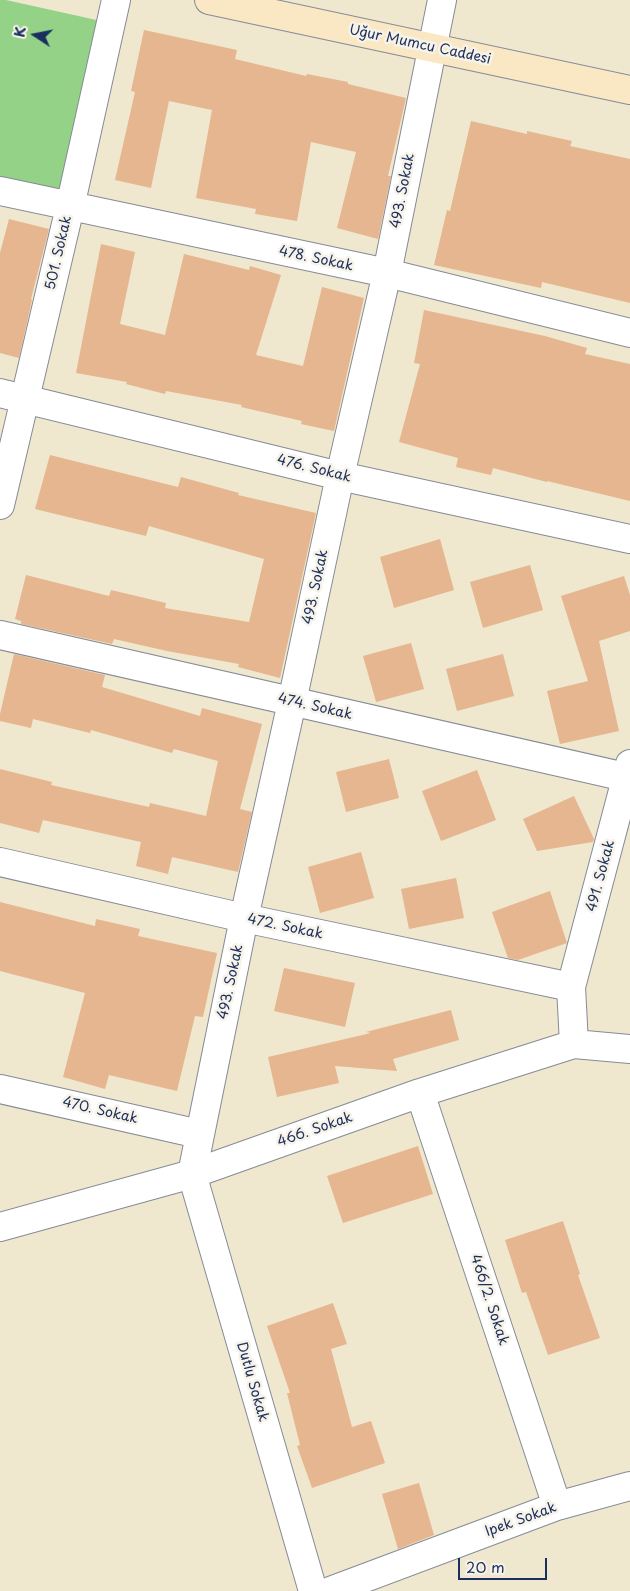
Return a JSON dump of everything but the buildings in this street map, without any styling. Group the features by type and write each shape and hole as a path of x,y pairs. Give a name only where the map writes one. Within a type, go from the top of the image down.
{"street":[{"name":"501. Sokak","path":"0,505 13,395 70,206 116,0"},
{"name":"Uğur Mumcu Caddesi","path":"209,0 630,90"},
{"name":"493. Sokak","path":"192,1174 244,918 386,274 442,0"},
{"name":"478. Sokak","path":"0,191 386,274 630,333"},
{"name":"476. Sokak","path":"13,395 340,476 630,539"},
{"name":"474. Sokak","path":"0,635 292,702 629,773"},
{"name":"491. Sokak","path":"574,1044 571,987 629,773"},
{"name":"472. Sokak","path":"0,862 244,918 571,987"},
{"name":"466. Sokak","path":"0,1227 192,1174 420,1093 574,1044 630,1049"},
{"name":"470. Sokak","path":"0,1089 199,1134"},
{"name":"466/2. Sokak","path":"420,1093 557,1506"},
{"name":"Dutlu Sokak","path":"192,1174 313,1591"},
{"name":"Ipek Sokak","path":"330,1591 557,1506 630,1486"}],"green space":[{"path":"0,0 101,21 61,196 0,182"}]}
